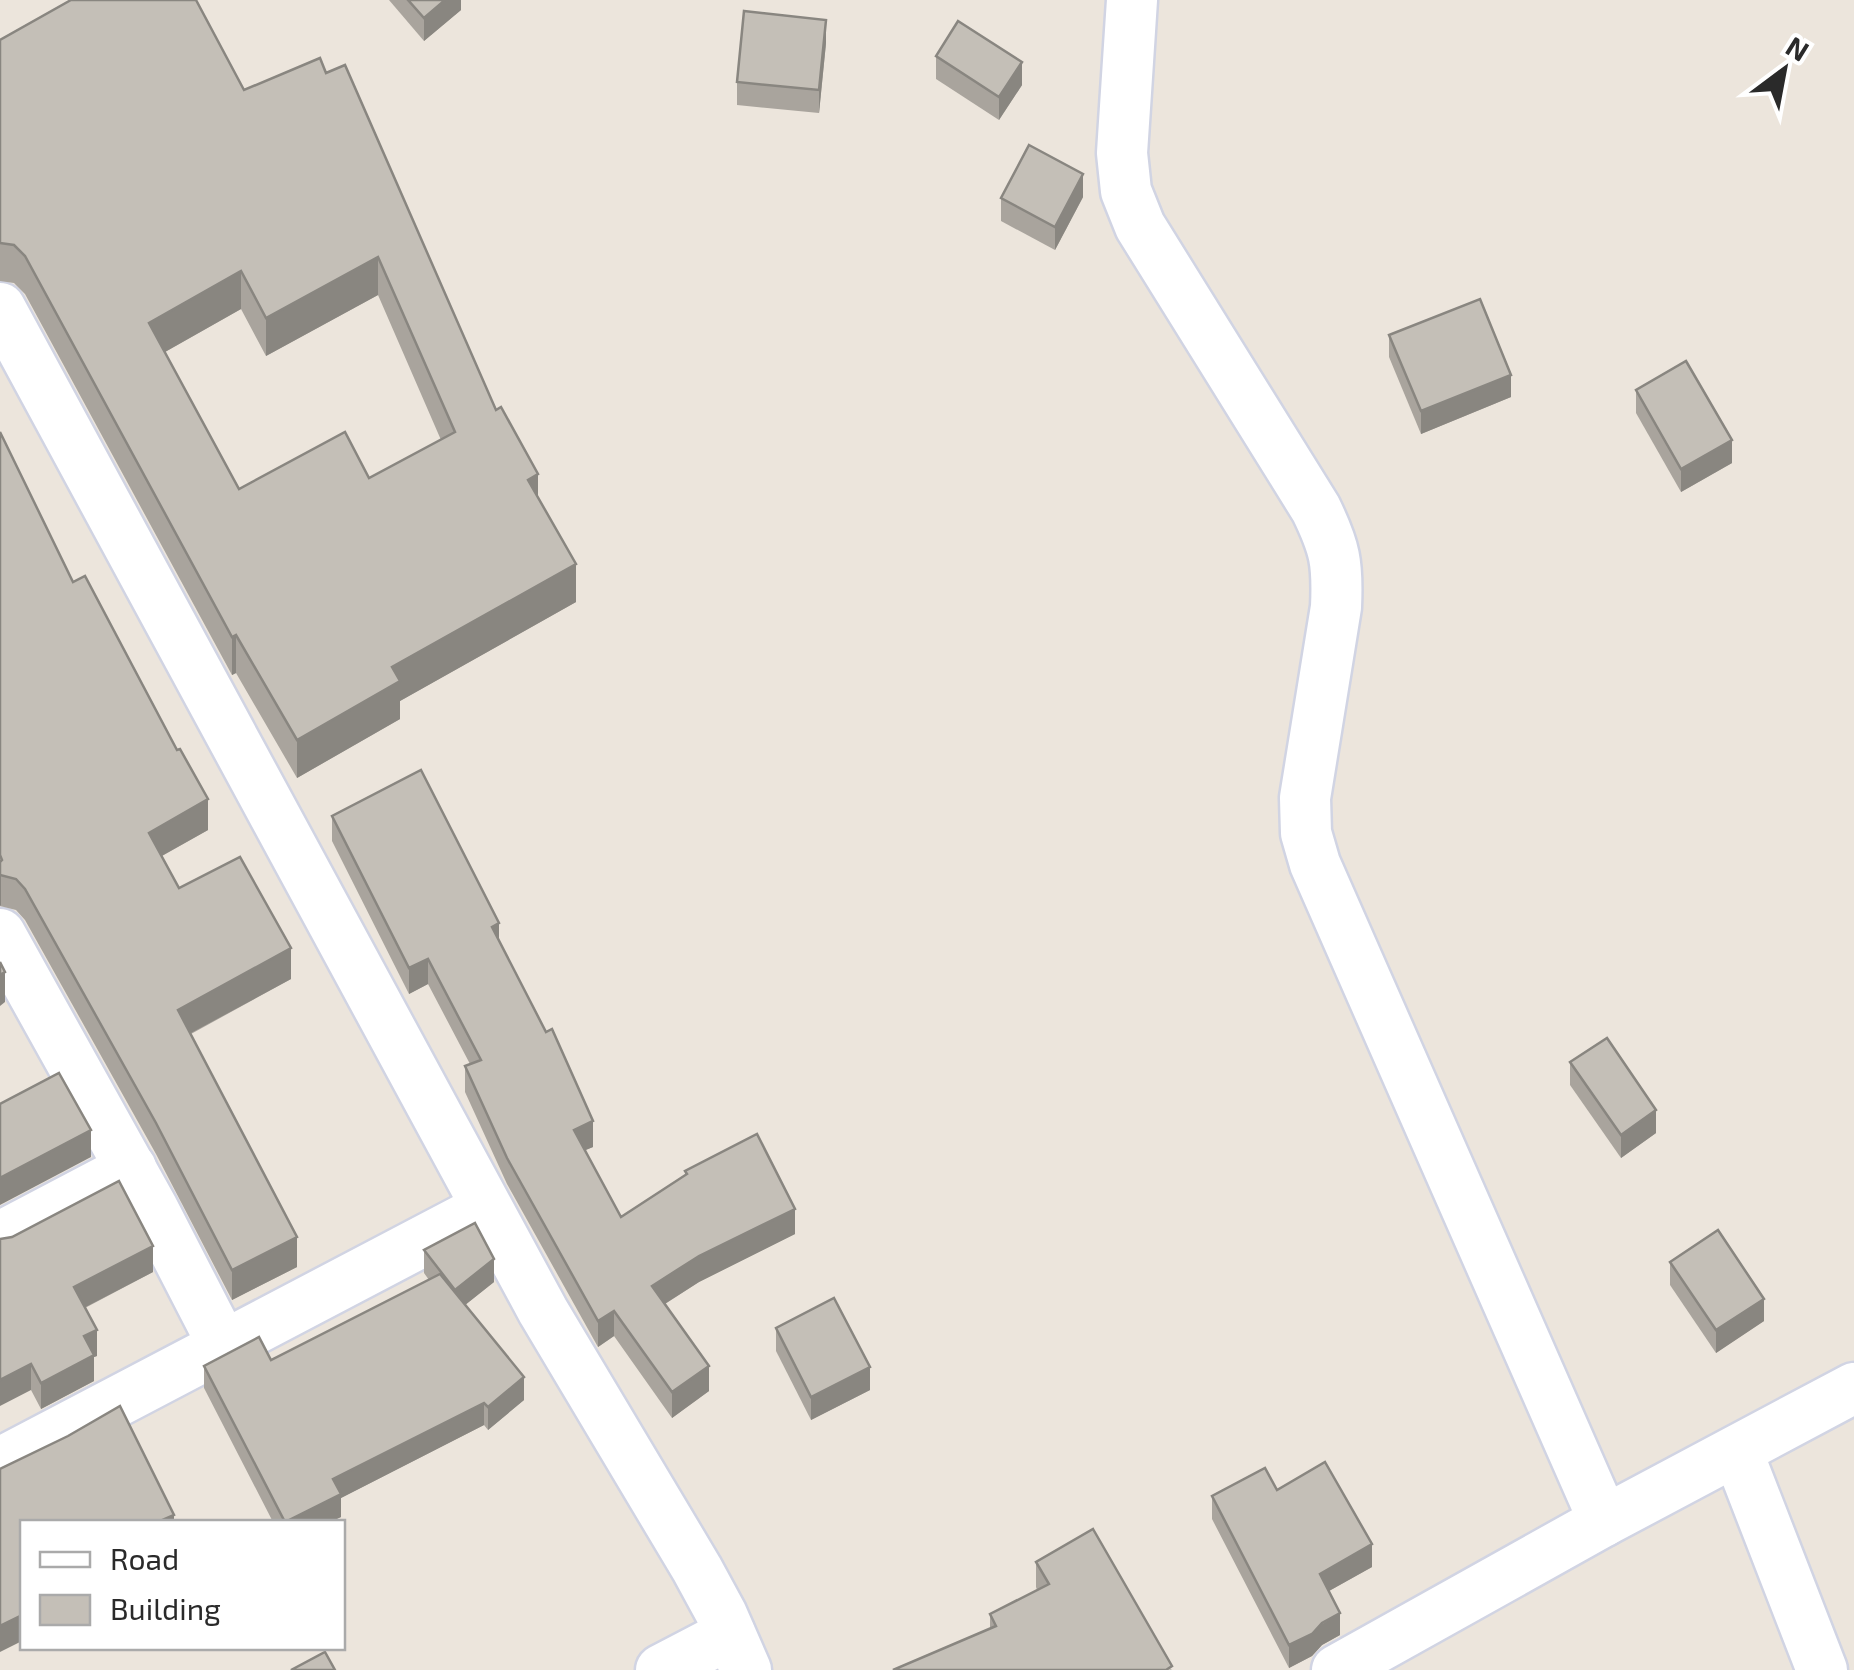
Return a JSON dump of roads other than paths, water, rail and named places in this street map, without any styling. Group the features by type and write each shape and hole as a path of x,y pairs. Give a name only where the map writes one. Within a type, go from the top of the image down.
{"street":[{"path":"1132,0 1122,154 1126,191 1140,226 1316,509 1332,542 1338,575 1336,607 1305,798 1306,833 1315,864 1604,1521"},
{"path":"0,308 486,1208 543,1311 698,1569 738,1652 661,1670"},
{"path":"0,934 19,1013 131,1168 224,1347"},
{"path":"0,1237 131,1168"},
{"path":"0,1463 486,1208"},
{"path":"1337,1670 1854,1388"},
{"path":"1737,1450 1822,1670"}]}
